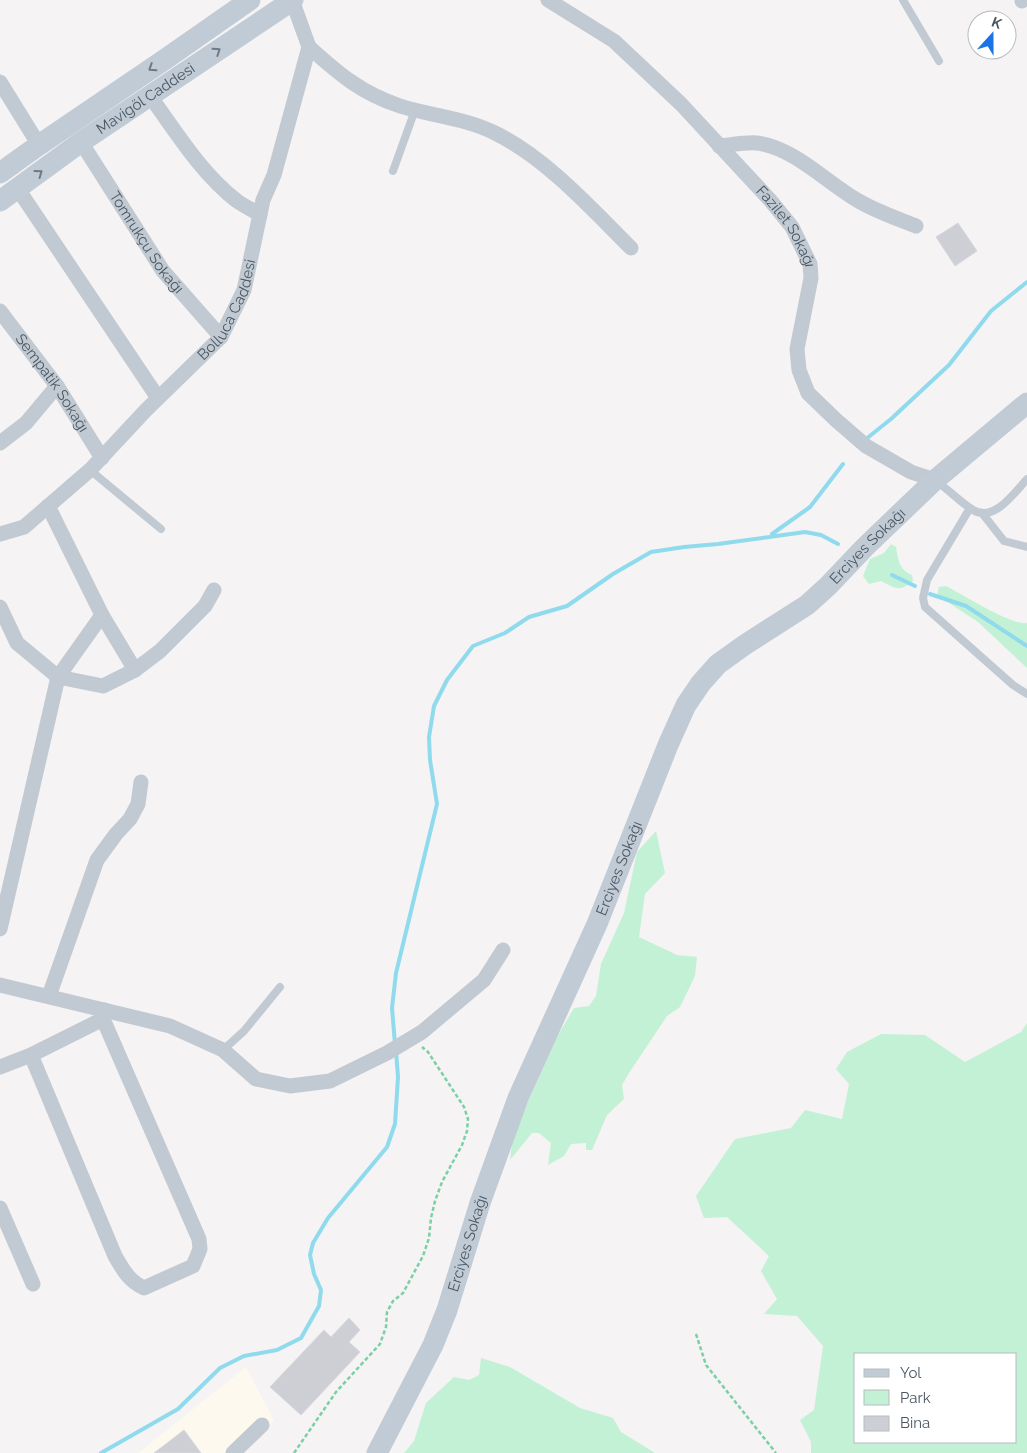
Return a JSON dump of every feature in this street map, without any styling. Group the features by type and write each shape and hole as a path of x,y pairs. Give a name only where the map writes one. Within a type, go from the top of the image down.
{"street":[{"name":"Mavigöl Caddesi","path":"0,173 250,0"},
{"name":"Mavigöl Caddesi","path":"0,201 81,142 292,0"},
{"path":"292,0 309,47 344,78 365,92 394,104 473,124 513,142 539,161 631,248"},
{"name":"Fazilet Sokağı","path":"548,0 614,41 681,104 770,200 792,227 810,264 811,278 797,349 799,370 808,393 866,446 911,472 935,480"},
{"name":"Bolluca Caddesi","path":"0,534 24,527 90,470 158,398 221,337 244,290 263,200 274,175 309,47"},
{"path":"0,82 39,145"},
{"path":"150,96 189,150 213,178 236,200 260,215"},
{"name":"Tomrukçu Sokağı","path":"81,142 163,271 221,337"},
{"path":"719,146 758,143 777,149 797,159 858,201 883,214 916,226"},
{"path":"18,188 158,398"},
{"name":"Sempatik Sokağı","path":"0,311 57,386 102,458"},
{"path":"0,443 26,423 57,386"},
{"name":"Erciyes Sokağı","path":"377,1453 433,1345 447,1310 480,1203 518,1098 596,924 686,705 701,683 718,664 807,605 935,480 1027,403"},
{"path":"48,506 102,615 135,670"},
{"path":"0,607 17,643 58,677 104,686 135,670 160,651 205,606 214,590"},
{"path":"0,929 58,677 102,615"},
{"path":"49,996 97,860 116,834 130,819 138,804 141,782"},
{"path":"0,984 49,996 104,1014 170,1026 223,1050 256,1078 290,1086 330,1081 387,1053 422,1032 484,980 503,950"},
{"path":"0,1067 31,1055 104,1014"},
{"path":"31,1055 115,1256 127,1276 144,1288 193,1266 200,1249 199,1239 104,1014"},
{"path":"0,1208 33,1284"},
{"path":"233,1453 262,1425"}],"lane":[{"path":"903,0 939,62"},
{"path":"393,171 415,110"},
{"path":"90,470 161,529"},
{"path":"935,480 974,511 982,513 991,512 998,508 1027,479"},
{"path":"970,508 927,580 923,598 925,607 1013,685 1027,694"},
{"path":"982,513 1004,541 1027,547"},
{"path":"223,1050 244,1030 280,987"}],"path":[{"path":"294,1453 336,1392 380,1344 386,1327 387,1312 393,1301 402,1293 422,1256 429,1238 435,1201 442,1182 462,1145 467,1131 468,1119 464,1107 428,1052 418,1044 404,1043"},
{"path":"696,1334 706,1365 776,1453"}],"shaded area":[{"path":"246,1367 274,1420 242,1453 138,1453"}],"green space":[{"path":"891,544 896,547 900,564 904,570 912,575 913,581 901,588 881,581 869,584 863,576 870,559 884,553"},
{"path":"946,586 999,615 1020,623 1027,623 1027,668 978,622 937,595 939,587"},
{"path":"656,831 665,873 645,894 639,937 677,955 697,957 695,976 680,1007 667,1016 629,1073 622,1085 624,1099 607,1115 592,1150 586,1150 586,1143 571,1144 564,1156 548,1165 551,1143 539,1133 532,1133 510,1160 513,1135 557,1037 574,1008 589,1006 596,996 601,964 624,913 637,852"},
{"path":"1027,1023 1027,1453 811,1453 811,1442 800,1420 814,1410 823,1346 797,1316 764,1314 777,1299 761,1271 769,1256 727,1217 704,1218 696,1196 735,1139 791,1128 805,1110 842,1119 849,1084 836,1069 847,1052 881,1034 925,1035 965,1062 1021,1032"},
{"path":"481,1358 510,1367 580,1408 613,1418 621,1432 655,1453 404,1453 414,1441 426,1403 454,1377 469,1380 479,1375"}],"building":[{"path":"958,223 977,251 955,266 936,237"},
{"path":"349,1318 360,1330 349,1342 360,1352 301,1415 270,1387 324,1330 331,1337"},
{"path":"184,1430 201,1453 154,1453"}],"waterway":[{"path":"866,439 891,419 949,365 991,311 1027,282"},
{"path":"772,534 810,507 843,464"},
{"path":"395,1044 392,1008 396,973 437,804 430,760 429,737 434,706 447,680 473,646 505,633 529,617 567,606 613,574 651,552 805,532 821,535 838,544"},
{"path":"892,575 915,586"},
{"path":"930,594 966,606 1027,646"},
{"path":"101,1453 178,1409 220,1368 244,1356 277,1350 301,1338 319,1306 321,1290 314,1274 310,1255 313,1243 328,1218 387,1147 395,1124 398,1077 396,1051"}]}
